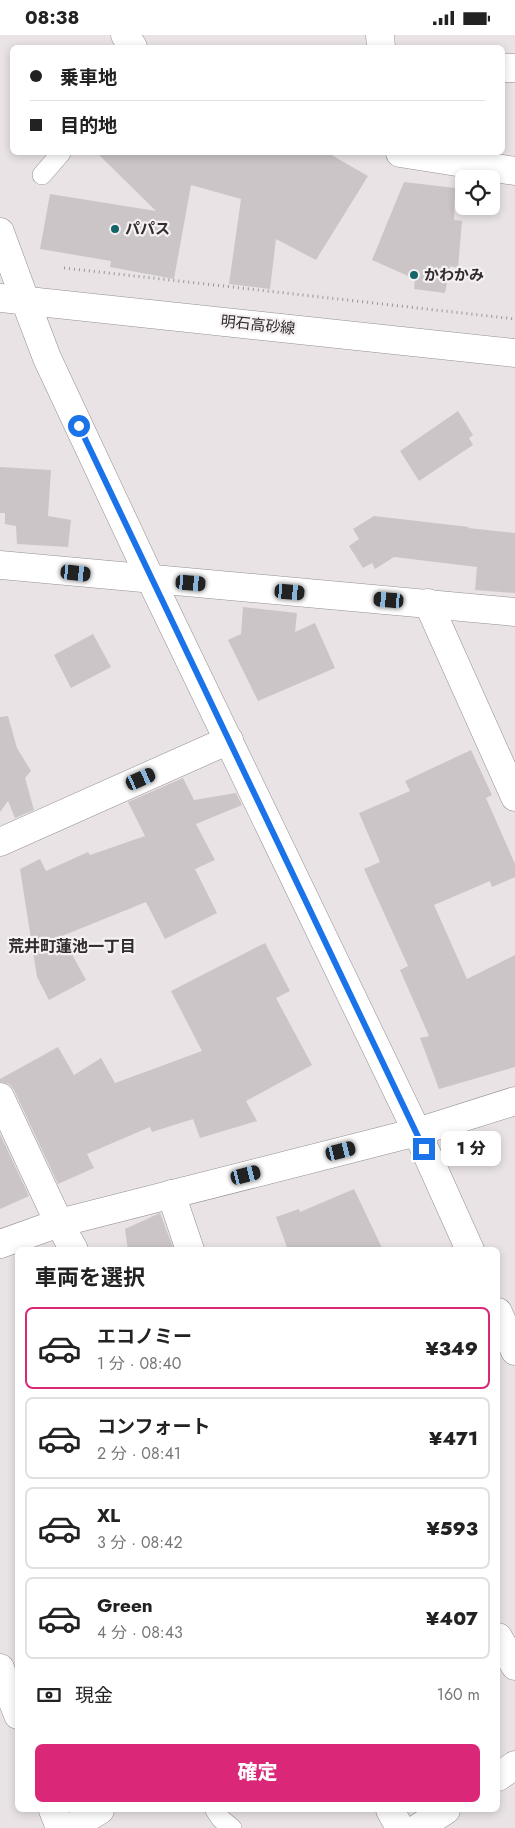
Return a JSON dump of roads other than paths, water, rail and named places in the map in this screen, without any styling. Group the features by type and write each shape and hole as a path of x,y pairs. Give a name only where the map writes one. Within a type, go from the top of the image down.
{"street":[{"path":"413,155 515,171"},
{"path":"0,232 12,299 47,357 151,580 416,1132 469,1247"},
{"name":"明石高砂線","path":"12,299 515,353"},
{"path":"0,565 515,612"},
{"path":"428,603 515,797"},
{"path":"0,842 229,740"},
{"path":"0,1097 59,1223 72,1247"},
{"path":"0,1244 59,1223 416,1132 515,1101"},
{"path":"171,1194 189,1247"},
{"path":"500,1317 515,1351"},
{"path":"500,1641 515,1667"},
{"path":"0,1668 15,1707"},
{"path":"500,1776 515,1765"},
{"path":"54,1812 60,1828"},
{"path":"71,1828 97,1812"},
{"path":"391,1812 400,1828"},
{"path":"418,1828 443,1812"}],"lane":[{"path":"42,175 59,155"},
{"path":"216,1812 221,1819 232,1828"}],"place":[{"name":"パパス","path":"115,229"},
{"name":"かわかみ","path":"414,275"}],"district":[{"name":"荒井町蓮池一丁目","path":"72,946"}]}
